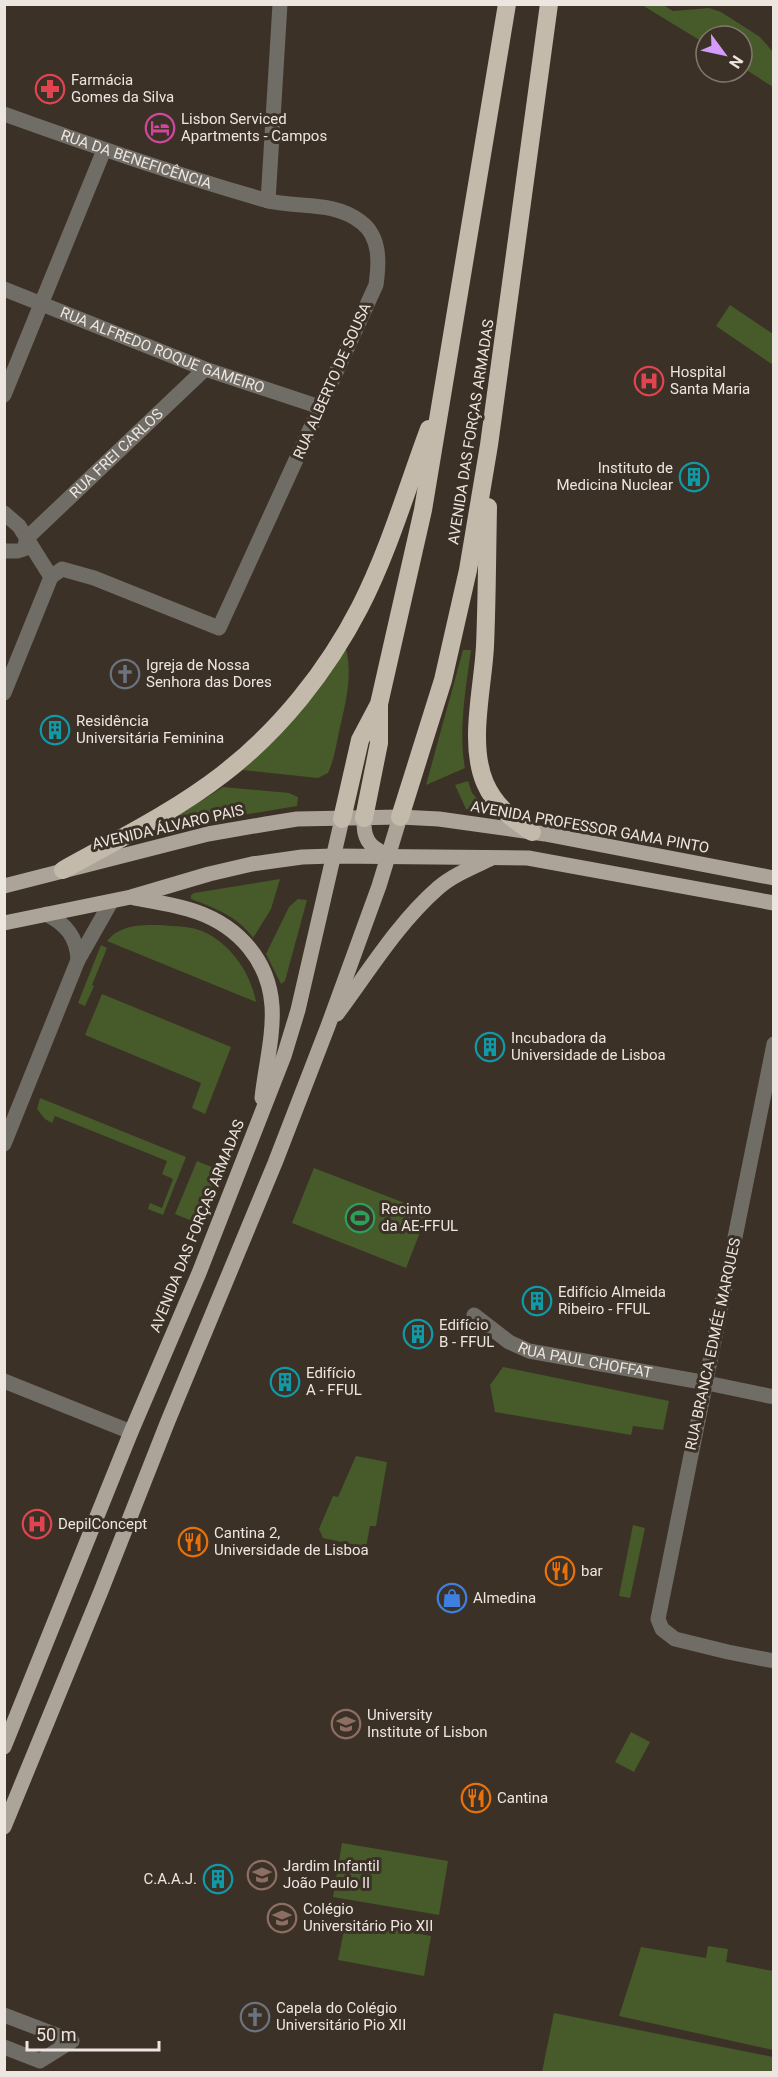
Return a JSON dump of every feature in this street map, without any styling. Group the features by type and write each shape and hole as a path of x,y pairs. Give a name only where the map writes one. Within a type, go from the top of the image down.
{"highway":[{"name":"AVENIDA DAS FORÇAS ARMADAS","path":"364,818 380,742 379,704 423,510 507,4"},
{"name":"AVENIDA DAS FORÇAS ARMADAS","path":"400,817 443,680 468,570 489,445 549,4"},
{"path":"63,870 187,799 222,775 273,729 310,687 338,646 361,605 380,562 445,385"},
{"path":"489,445 485,646 478,720 478,755 486,784 494,799 510,818 532,832"},
{"name":"AVENIDA DAS FORÇAS ARMADAS","path":"342,819 360,740 379,704"}],"main road":[{"name":"AVENIDA DAS FORÇAS ARMADAS","path":"4,1827 111,1568 328,1026 400,817"},
{"name":"AVENIDA ÁLVARO PAIS","path":"4,886 208,834 297,819 364,818"},
{"name":"AVENIDA PROFESSOR GAMA PINTO","path":"364,818 439,819 532,832 774,878"},
{"name":"AVENIDA DAS FORÇAS ARMADAS","path":"364,818 363,829 366,839 372,847 388,856"},
{"name":"AVENIDA DAS FORÇAS ARMADAS","path":"4,1748 131,1432 199,1273 284,1056 298,1010 342,819"},
{"path":"4,923 111,902 252,864 302,857 333,856 496,857 551,861 774,903"},
{"path":"328,1026 425,899 439,886 465,870 496,857"},
{"path":"131,897 195,911 222,922 249,946 261,965 266,976 272,1008 260,1119"}],"street":[{"path":"268,201 280,4"},
{"name":"RUA DA BENEFICÊNCIA","path":"4,114 104,150 268,201"},
{"path":"4,395 104,150"},
{"name":"RUA ALBERTO DE SOUSA","path":"51,577 62,569 74,571 219,628 376,285 378,269 378,253 374,239 364,223 350,214 335,209 268,201"},
{"name":"RUA ALFREDO ROQUE GAMEIRO","path":"4,289 205,369 320,406"},
{"name":"RUA FREI CARLOS","path":"4,551 24,549 27,538 205,369"},
{"path":"4,513 19,526 51,577 4,693"},
{"path":"4,1144 78,960 111,902"},
{"path":"45,914 57,920 73,936 78,948 78,960"},
{"name":"RUA BRANCA EDMÉE MARQUES","path":"774,1044 658,1617 662,1629 672,1638 728,1652 774,1660"},
{"name":"RUA PAUL CHOFFAT","path":"474,1315 509,1342 529,1352 774,1397"},
{"path":"4,1380 131,1432"},
{"path":"4,2015 72,2041 38,2067 4,2046"}],"green space":[{"path":"642,5 663,5 673,11 709,8 721,12 740,24 694,24 694,37"},
{"path":"754,33 773,52 773,87 754,75"},
{"path":"730,305 773,334 773,365 716,326"},
{"path":"346,649 349,670 344,712 328,773 318,778 242,770 272,742"},
{"path":"463,650 471,650 462,739 465,768 426,785"},
{"path":"468,781 472,793 490,813 466,809 455,785"},
{"path":"223,787 289,793 298,797 297,806 171,827 168,825 171,820"},
{"path":"280,879 271,909 253,938 233,918 191,899 194,893"},
{"path":"298,899 307,900 285,981 281,984 266,954 289,907"},
{"path":"159,925 196,929 218,940 243,968 256,1002 107,941 124,929"},
{"path":"101,945 107,948 85,1006 78,1003"},
{"path":"102,994 231,1047 205,1114 192,1108 201,1083 85,1035"},
{"path":"40,1098 186,1157 163,1215 148,1209 150,1203 162,1208 173,1179 162,1174 167,1161 55,1116 52,1123 45,1119 37,1109"},
{"path":"197,1161 219,1170 197,1223 175,1214"},
{"name":"Recinto da AE-FFUL","path":"314,1168 428,1212 406,1268 292,1223"},
{"path":"503,1367 669,1401 663,1430 633,1426 631,1435 495,1412 490,1385"},
{"path":"356,1456 387,1462 376,1526 370,1526 366,1547 323,1538 319,1529 333,1496 338,1497"},
{"path":"633,1525 645,1528 630,1598 619,1596"},
{"path":"631,1732 650,1742 634,1772 615,1762"},
{"path":"342,1843 448,1861 439,1915 333,1897"},
{"path":"346,1920 431,1936 424,1976 338,1960"},
{"path":"708,1946 728,1949 726,1962 773,1971 773,2050 619,2016 641,1947 706,1958"},
{"path":"554,2013 773,2057 773,2072 542,2072"}],"place":[{"name":"Farmácia Gomes da Silva","path":"50,89"},
{"name":"Lisbon Serviced Apartments - Campos","path":"160,128"},
{"name":"Hospital Santa Maria","path":"649,381"},
{"name":"Instituto de Medicina Nuclear","path":"694,477"},
{"name":"Igreja de Nossa Senhora das Dores","path":"125,674"},
{"name":"Residência Universitária Feminina","path":"55,730"},
{"name":"Incubadora da Universidade de Lisboa","path":"490,1047"},
{"name":"Recinto da AE-FFUL","path":"360,1218"},
{"name":"Edifício Almeida Ribeiro - FFUL","path":"537,1301"},
{"name":"Edifício B - FFUL","path":"418,1334"},
{"name":"Edifício A - FFUL","path":"285,1382"},
{"name":"DepilConcept","path":"37,1524"},
{"name":"Cantina 2, Universidade de Lisboa","path":"193,1542"},
{"name":"bar","path":"560,1571"},
{"name":"Almedina","path":"452,1598"},
{"name":"University Institute of Lisbon","path":"346,1724"},
{"name":"Cantina","path":"476,1798"},
{"name":"Jardim Infantil João Paulo II","path":"262,1875"},
{"name":"C.A.A.J.","path":"218,1879"},
{"name":"Colégio Universitário Pio XII","path":"282,1918"},
{"name":"Capela do Colégio Universitário Pio XII","path":"255,2017"}]}
